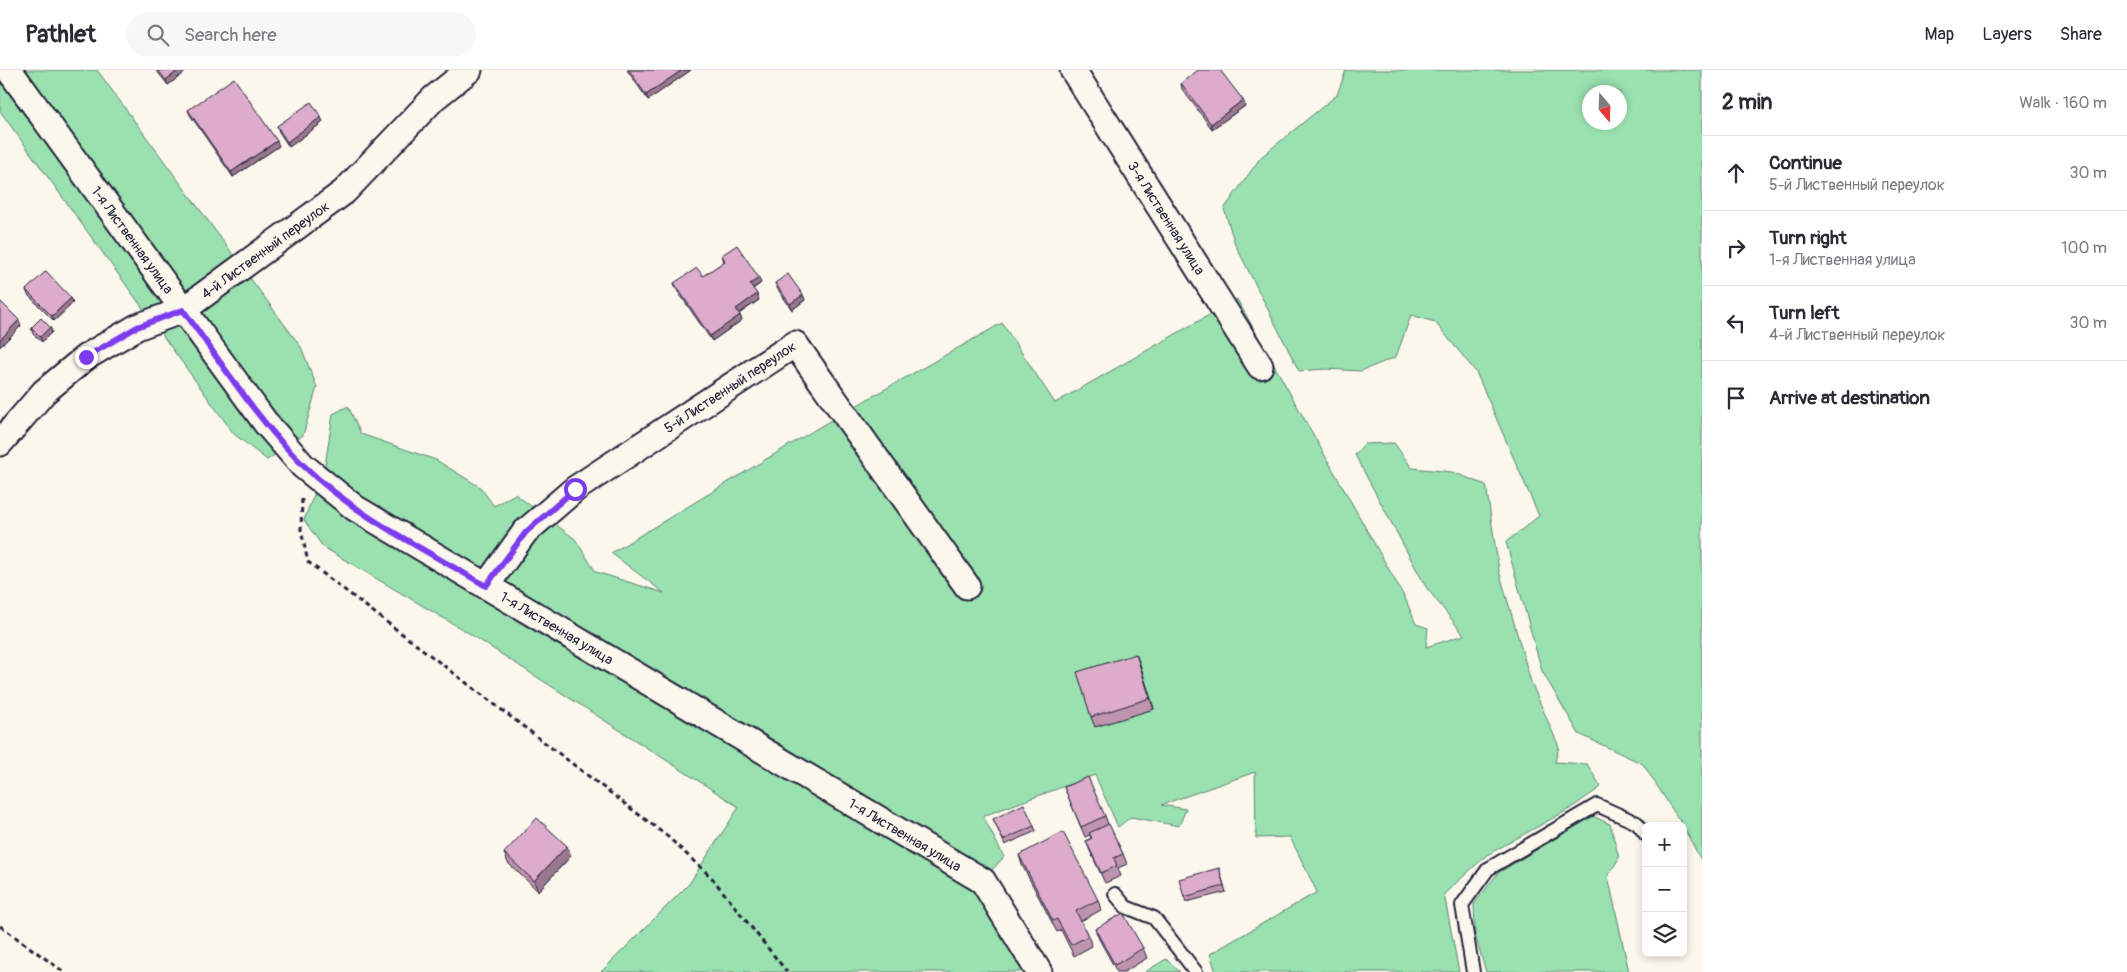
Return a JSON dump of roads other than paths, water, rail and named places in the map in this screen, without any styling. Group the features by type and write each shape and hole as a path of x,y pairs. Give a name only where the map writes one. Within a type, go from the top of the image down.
{"street":[{"name":"1-я Лиственная улица","path":"9,70 265,422 303,466 355,508 983,881 1039,972"},
{"name":"4-й Лиственный переулок","path":"0,443 44,392 86,357 137,327 183,310 344,192 434,98 469,70"},
{"name":"3-я Лиственная улица","path":"1072,70 1260,366"},
{"name":"5-й Лиственный переулок","path":"486,586 526,532 575,489 795,344 967,586"}],"lane":[{"path":"1473,972 1462,905 1488,869 1597,805 1637,823 1642,830"},
{"path":"1115,894 1126,907 1154,918 1196,972"}]}
